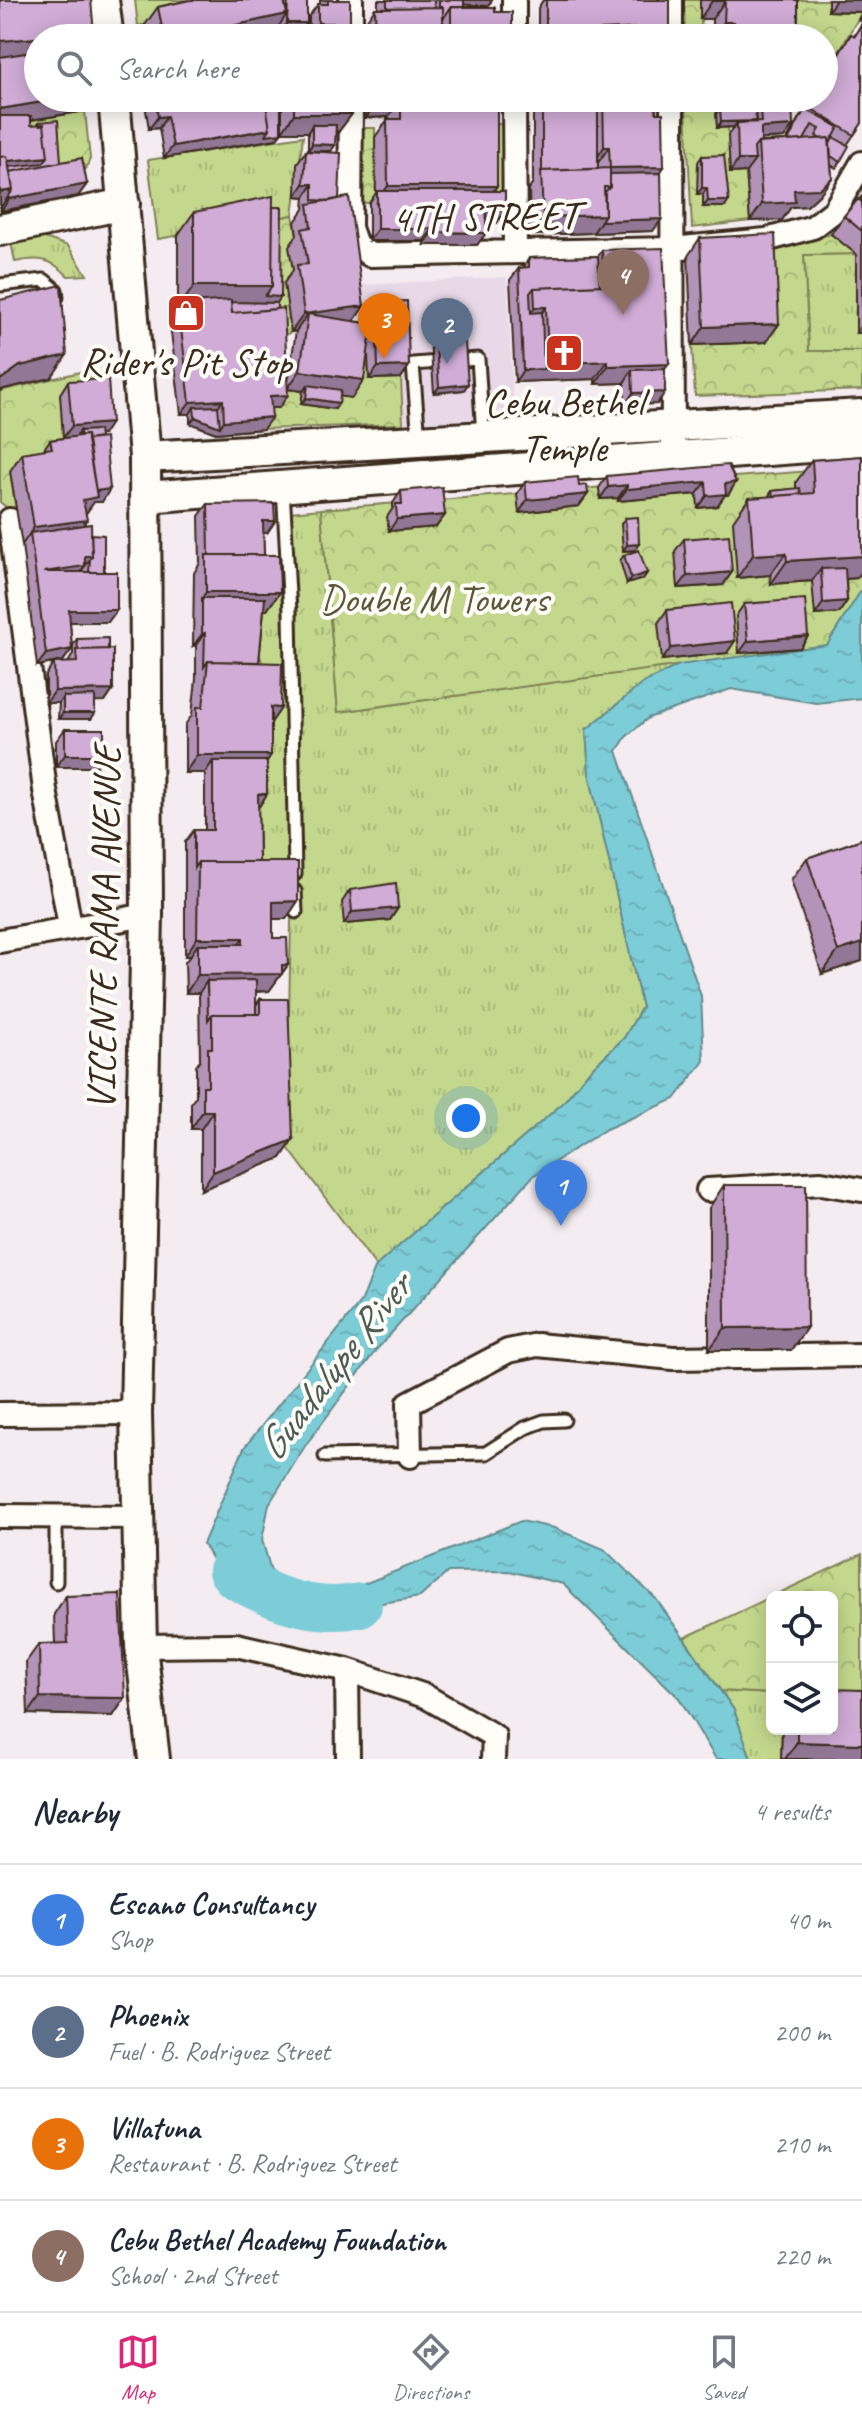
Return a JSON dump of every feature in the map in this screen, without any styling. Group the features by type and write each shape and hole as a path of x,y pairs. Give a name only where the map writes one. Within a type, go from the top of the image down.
{"main road":[{"path":"103,0 106,24"},
{"name":"VICENTE RAMA AVENUE","path":"115,112 145,457 147,915 136,1413 141,1646 154,1759"},
{"path":"0,230 124,204"},
{"path":"145,457 673,426 854,430"},
{"path":"145,497 673,458 854,430"}],"street":[{"path":"351,0 351,24"},
{"path":"514,0 514,24"},
{"path":"671,0 671,24"},
{"name":"4TH STREET","path":"351,112 350,228 356,245 370,255 672,249 766,240 813,227 834,211 862,163"},
{"path":"514,112 515,252"},
{"path":"672,112 673,458"},
{"path":"10,520 43,774 70,926"},
{"path":"0,941 70,926 147,915"},
{"path":"708,1190 821,1183 862,1190"},
{"path":"410,1456 409,1403 508,1351 537,1345 673,1358 862,1355"},
{"path":"0,1414 136,1413"},
{"path":"0,1516 137,1517"},
{"path":"141,1646 236,1645 347,1670 425,1696 494,1736 493,1759"},
{"path":"347,1670 348,1759"}],"lane":[{"path":"0,285 44,280 56,290 59,315"},
{"path":"419,441 413,364 478,359 483,437"},
{"path":"283,487 290,612 296,912"},
{"path":"325,1456 486,1453 525,1428 564,1420"},
{"path":"56,1516 56,1582"}],"shaded area":[{"path":"507,277 514,418 366,426 359,285"}],"green space":[{"path":"135,0 261,0 147,24 138,24"},
{"path":"684,0 719,0 700,1 701,24 685,24"},
{"path":"785,0 828,0 829,11 862,12 838,53 838,24 785,24"},
{"path":"85,112 90,159 77,188 58,173 35,128 21,121"},
{"path":"686,112 716,112 717,127 728,127 730,172 746,172 750,221 692,228"},
{"path":"484,124 508,124 508,203 485,203"},
{"path":"358,128 375,128 376,203 358,203"},
{"path":"303,136 293,215 158,239 148,160"},
{"path":"293,215 299,245 291,332 277,340 274,219"},
{"path":"831,234 856,254 804,255 809,351 862,351 862,390 695,396 692,345 766,342 762,252"},
{"path":"39,236 68,246 87,275 68,276 44,260 15,262 11,242"},
{"path":"856,254 856,333 862,333 862,351 809,352 804,255"},
{"path":"368,339 369,379 401,378 403,424 263,429 262,408 279,407 287,389 303,391 302,404 334,409 337,396 352,398"},
{"path":"93,369 99,391 64,438 10,471 17,516 0,502 0,391"},
{"name":"Double M Towers","path":"862,467 862,589 827,645 338,712 321,509"},
{"path":"321,509 338,712 679,665 643,683 586,730 589,773 642,1007 624,1038 590,1070 563,1103 376,1266 286,1145 292,879 250,880 250,807 259,806 269,680 256,646 267,572 281,571 279,513"},
{"path":"862,1554 862,1700 838,1698 838,1591 784,1591"},
{"path":"766,1599 766,1694 721,1691 684,1638"},
{"path":"721,1691 766,1694 766,1735 782,1735 781,1759 751,1759 734,1710"}],"water":[{"path":"862,589 862,698 816,703 731,689 648,718 626,737 617,751 701,996 704,1061 675,1099 606,1129 533,1176 377,1349 305,1446 269,1504 262,1540 271,1571 297,1588 344,1592 521,1521 554,1528 604,1549 656,1599 734,1710 751,1759 716,1759 679,1698 563,1584 509,1571 448,1572 420,1597 337,1610 243,1594 221,1575 203,1544 244,1448 362,1300 376,1266 563,1103 590,1070 624,1038 642,1007 589,773 586,730 643,683 679,665 827,645"}],"building":[{"path":"0,0 91,0 93,24 24,24 24,39 1,41"},
{"path":"190,0 284,0 287,14 240,24 161,24 158,7"},
{"path":"288,0 307,0 307,23 287,23"},
{"path":"328,0 350,0 350,23 318,23 318,4 328,4"},
{"path":"387,0 434,0 434,7 387,8"},
{"path":"439,0 464,0 464,7 451,7 443,19 443,7 439,7"},
{"path":"546,0 670,0 670,24 546,24"},
{"path":"712,0 798,0 798,24 724,22 725,1"},
{"path":"443,7 443,24 376,24 375,8"},
{"path":"451,7 495,7 495,12 512,12 512,24 451,24"},
{"path":"862,25 862,123 854,135 817,112 838,112 838,56 851,34 855,36"},
{"path":"24,53 24,105 0,109 0,57"},
{"path":"157,112 267,112 270,129 173,146 167,116 158,117"},
{"path":"267,112 281,112 281,133 266,135 270,129"},
{"path":"294,112 352,112 352,114"},
{"path":"401,112 497,112 497,186 388,186 387,119 401,119"},
{"path":"542,112 598,112 598,169 542,171"},
{"path":"603,112 663,113 664,167 610,168 609,147 604,147"},
{"path":"720,112 755,112 756,121 721,122"},
{"path":"760,112 792,112 793,126 761,128 761,142 754,148 755,160 738,160 737,123 761,122"},
{"path":"803,112 811,112 839,127 830,144 829,138 816,136 820,129 812,125 804,140 788,141"},
{"path":"0,116 31,116 31,125 44,124 48,157 8,161 7,156 0,157"},
{"path":"58,120 61,162 10,172 9,167 43,163 48,157 44,124 40,125 39,122"},
{"path":"312,125 336,125 335,145 312,144"},
{"path":"833,137 849,146 840,162 831,156"},
{"path":"829,138 832,178 819,189 794,190 795,202 762,204 758,143"},
{"path":"306,151 341,153 339,199 313,200 313,184 304,184"},
{"path":"724,155 729,201 708,201 707,188 702,188 702,156"},
{"path":"7,156 13,190 0,192 0,157"},
{"path":"82,158 87,184 9,199 13,190 10,172"},
{"path":"610,168 610,187 604,187 605,215 543,217 541,171"},
{"path":"661,173 662,219 601,221 605,215 605,192 610,187 610,174"},
{"path":"377,191 505,191 505,211 486,210 486,233 377,229"},
{"path":"273,196 272,286 194,286 194,212"},
{"path":"349,197 364,306 304,314 297,265 308,264 302,229 311,227 308,204"},
{"path":"858,199 862,202 862,231 844,216"},
{"path":"273,207 282,207 281,297 265,296 272,286"},
{"path":"775,234 779,324 704,327 700,238"},
{"path":"663,248 669,364 608,366 608,361 548,364 546,307 535,307 534,288 604,285 602,250"},
{"path":"598,256 600,285 534,288 530,293 531,313 542,312 544,369 523,370 519,268 529,267 529,258"},
{"path":"61,285 67,355 20,366 0,380 0,300"},
{"path":"231,300 232,313 284,308 288,395 270,396 272,417 224,421 223,400 190,402 178,304"},
{"path":"407,301 409,366 378,367 376,309 385,309 385,302"},
{"path":"231,302 277,303 277,309 232,313"},
{"path":"308,314 372,324 364,380 300,371"},
{"path":"464,329 468,384 439,387 435,332"},
{"path":"665,369 665,392 633,393 632,370"},
{"path":"108,379 111,423 72,426 68,381"},
{"path":"308,385 341,390 339,403 306,398"},
{"path":"218,406 220,427 195,417 194,407"},
{"path":"99,430 100,438 87,440 87,435 80,435 80,431"},
{"path":"87,435 97,497 83,500 87,520 34,527 22,453 52,448 50,440"},
{"path":"105,438 110,489 96,491 87,440"},
{"path":"862,456 862,556 787,561 786,553 753,555 749,498 814,493 812,460"},
{"path":"728,465 736,482 725,484 726,494 707,496 706,482 627,489 627,485 608,487 607,476"},
{"path":"578,477 579,486 587,485 588,494 527,500 525,482"},
{"path":"442,487 445,515 397,519 396,504 402,504 401,491"},
{"path":"800,488 801,494 773,496 772,491"},
{"path":"274,503 275,521 263,521 264,555 209,555 208,504"},
{"path":"638,517 639,544 627,545 625,518"},
{"path":"91,524 92,556 85,556 85,566 44,572 117,572 117,610 69,610 72,649 46,654 30,533"},
{"path":"91,534 104,535 104,572 89,572"},
{"path":"729,535 732,572 687,576 684,539"},
{"path":"639,550 647,573 631,578 624,555"},
{"path":"206,555 279,555 280,592 206,592"},
{"path":"845,568 847,601 823,603 821,569"},
{"path":"202,598 265,598 259,662 208,661 204,667"},
{"path":"805,599 808,636 748,641 744,604"},
{"path":"731,603 735,641 671,648 667,610"},
{"path":"108,638 108,649 78,650 77,639"},
{"path":"113,649 113,690 55,691 54,663 77,662 76,650"},
{"path":"208,661 282,663 281,708 271,707 271,755 197,755 197,707 203,707"},
{"path":"95,696 95,713 63,713 63,697"},
{"path":"65,729 104,729 104,755 65,755"},
{"path":"213,761 267,761 267,794 258,794 259,862 198,862 194,868 194,830 213,830"},
{"path":"862,839 862,943 838,951 807,858"},
{"path":"198,862 298,862 298,901 273,902 273,938 287,938 288,965 282,965 282,974 198,975 198,944 243,944 243,938 197,938"},
{"path":"396,883 398,908 352,912 350,890"},
{"path":"256,980 256,1014 212,1014 208,1020 207,981"},
{"path":"260,999 288,999 293,1140 213,1172 213,1111 203,1111 203,1086 208,1086 208,1048 212,1048 212,1014 260,1014"},
{"path":"724,1185 806,1185 807,1327 725,1328"},
{"path":"120,1594 125,1698 40,1697 39,1644 68,1643 66,1596"},
{"path":"838,1689 862,1690 862,1744 797,1742 797,1735 838,1735"}],"waterway":[{"name":"Guadalupe River","path":"230,1571 249,1585 295,1603 327,1608 360,1605"}],"place":[{"name":"Rider's Pit Stop","path":"186,313"},
{"name":"Cebu Bethel Academy Foundation","path":"623,315"},
{"name":"Cebu Bethel Temple","path":"564,353"},
{"name":"Villatuna","path":"384,359"},
{"name":"Phoenix","path":"447,364"},
{"name":"Escano Consultancy","path":"561,1226"}]}
